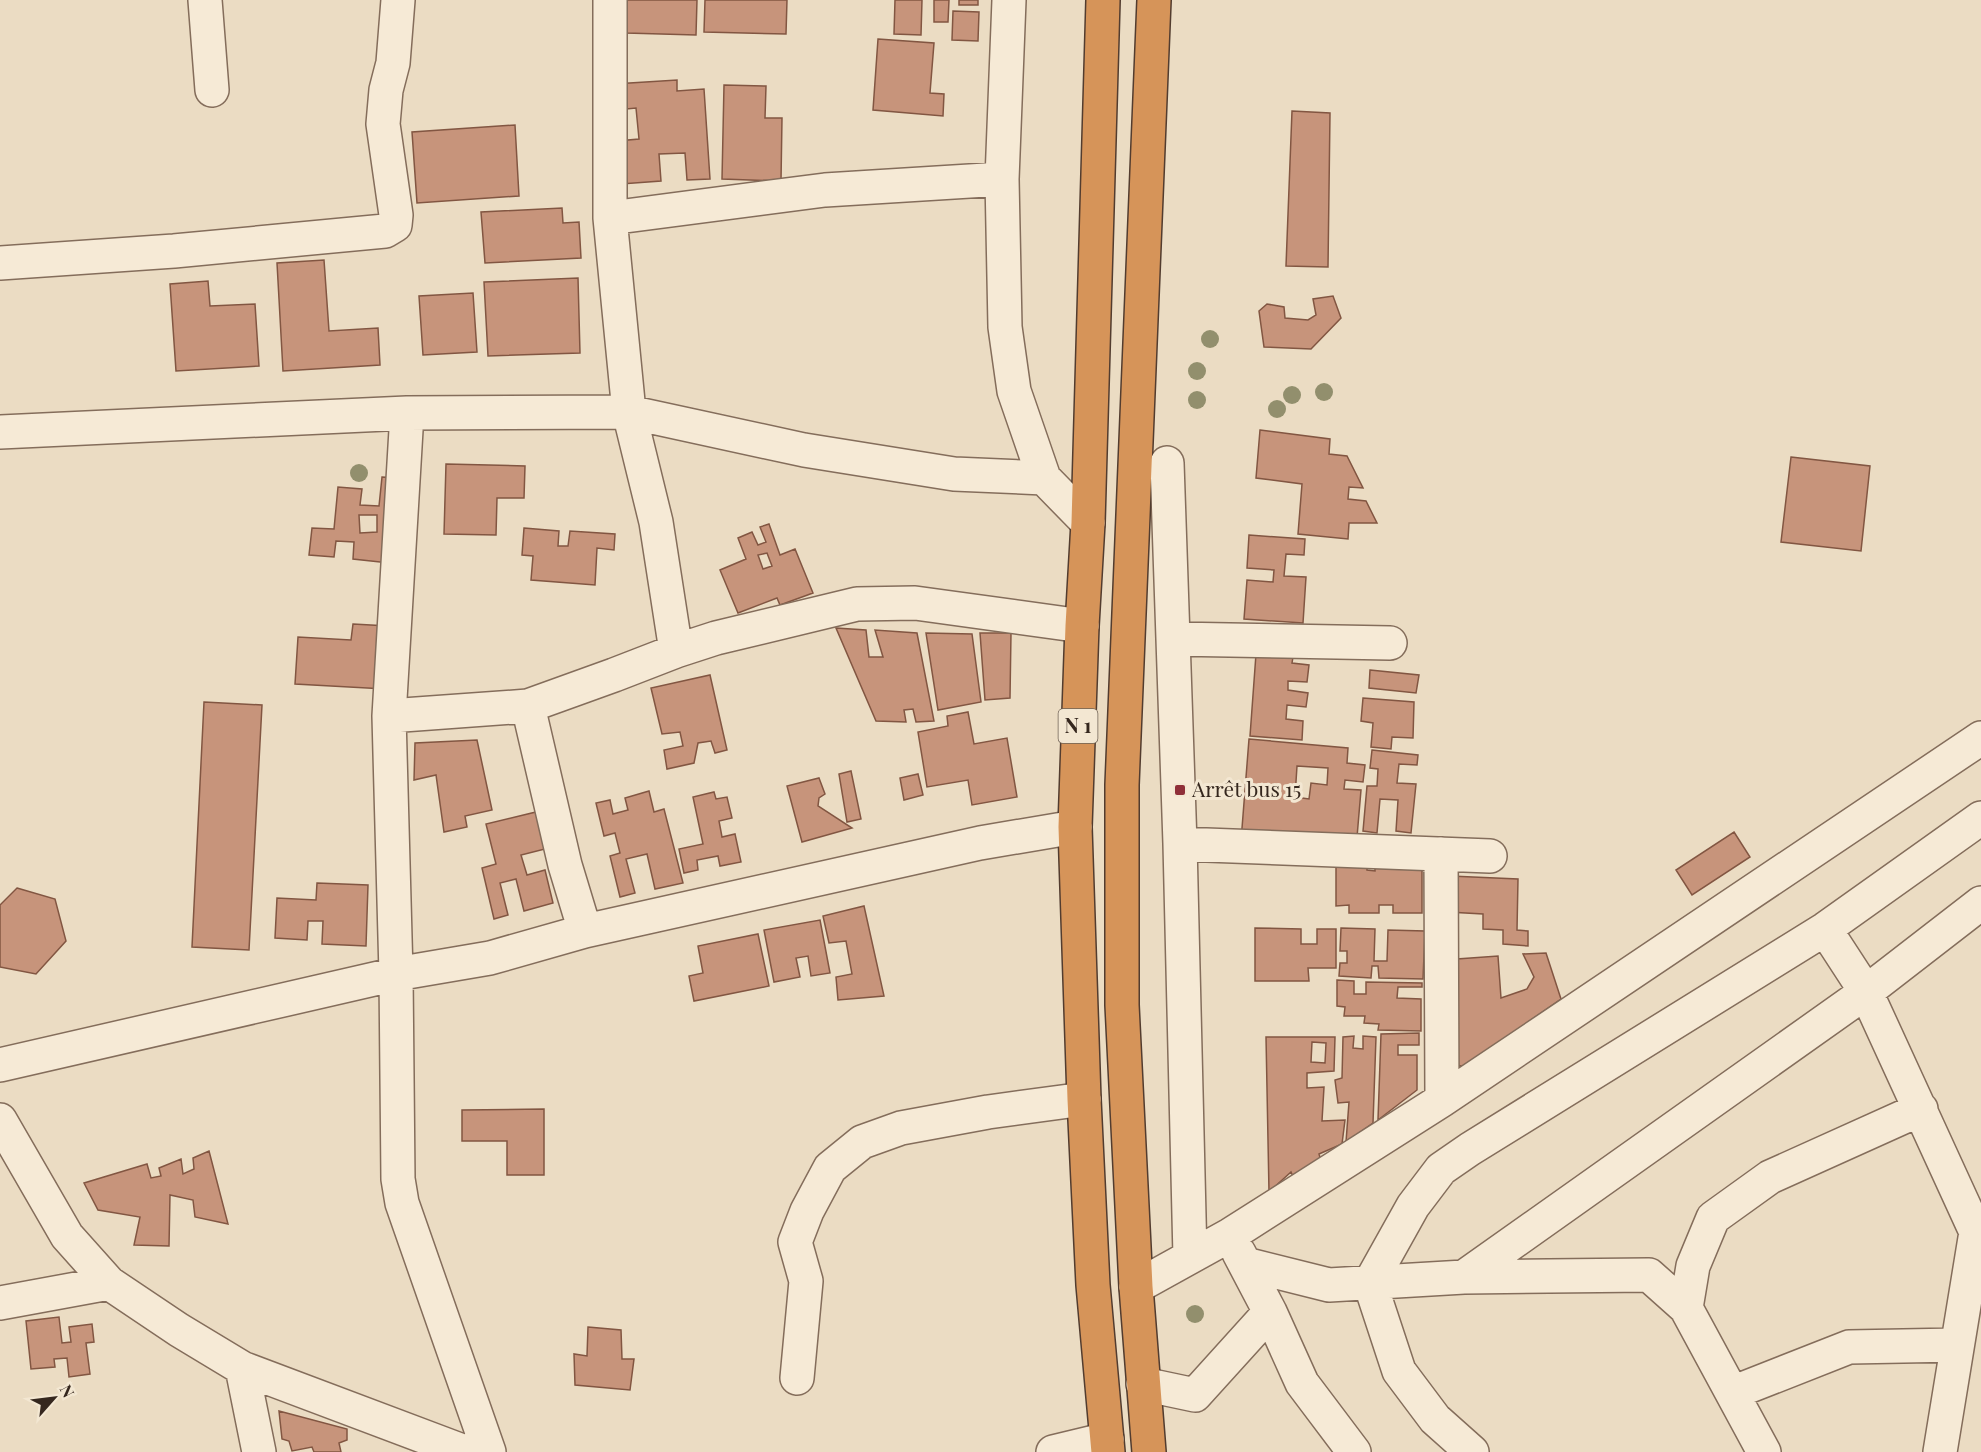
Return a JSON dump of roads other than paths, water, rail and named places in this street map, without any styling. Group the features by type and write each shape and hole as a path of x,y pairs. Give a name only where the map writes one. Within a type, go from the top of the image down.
{"highway":[{"name":"N 1","path":"1103,0 1088,523 1075,827 1093,1285 1108,1445"},
{"name":"N 1","path":"1149,1452 1136,1287 1122,1005 1122,785 1154,0"}],"street":[{"path":"205,0 212,90"},
{"path":"0,263 174,251 385,231 394,225 396,215 383,124 386,90 393,63 398,0"},
{"path":"610,0 610,218 629,412 656,522 676,651"},
{"path":"1010,0 1002,179 1005,327 1014,391 1044,478 1088,523"},
{"path":"610,218 825,190 1002,179"},
{"path":"0,432 407,413 629,412 804,450 954,474 1044,478"},
{"path":"407,413 389,716 396,974 398,1179 402,1203 489,1452"},
{"path":"1167,463 1180,844 1190,1257"},
{"path":"389,716 528,706 716,638 857,604 915,603 1082,626"},
{"path":"1173,639 1390,643"},
{"path":"528,706 565,865 585,931"},
{"path":"1136,1287 1190,1257 1238,1250 1442,1100 1981,738"},
{"path":"1472,1452 1435,1419 1399,1371 1370,1283 1413,1206 1441,1169 1826,929 1981,818"},
{"path":"0,1065 396,974 490,958 585,931 980,843 1075,827"},
{"path":"1180,844 1490,856"},
{"path":"1442,854 1442,1100"},
{"path":"1464,1277 1866,992 1981,903"},
{"path":"1826,929 1866,992 1978,1231 1976,1268 1957,1345 1940,1452"},
{"path":"797,1378 806,1281 795,1242 807,1211 830,1168 862,1142 901,1128 988,1112 1084,1099"},
{"path":"1686,1308 1693,1266 1713,1218 1770,1177 1921,1109"},
{"path":"0,1120 68,1236 109,1283 179,1330 242,1368 465,1452"},
{"path":"1238,1250 1329,1285 1464,1277 1649,1275 1686,1308 1764,1452"},
{"path":"1238,1250 1270,1312 1302,1383 1354,1452"},
{"path":"0,1303 109,1283"},
{"path":"1143,1384 1195,1395 1270,1312"},
{"path":"1732,1393 1849,1347 1957,1345"},
{"path":"242,1368 259,1452"},
{"path":"1053,1452 1108,1445"}],"place":[{"name":"Arrêt bus 15","path":"1180,790"}]}
